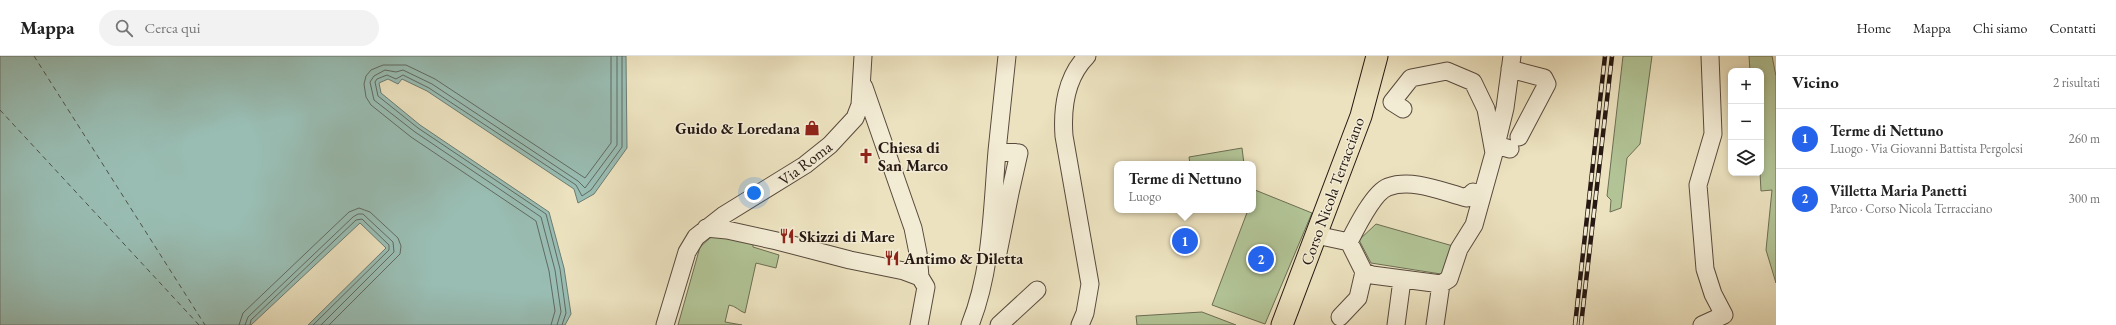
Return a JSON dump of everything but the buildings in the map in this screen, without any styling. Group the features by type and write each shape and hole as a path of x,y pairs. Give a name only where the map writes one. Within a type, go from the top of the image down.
{"main road":[{"name":"Corso Nicola Terracciano","path":"1282,325 1361,116 1377,56"}],"street":[{"name":"Via Roma","path":"666,325 687,252 696,237 706,228 787,178 830,145 855,118 860,105 863,56"},
{"path":"970,325 986,276 987,258 998,254 999,214 1002,193 1019,154 997,151 1007,56"},
{"path":"1080,325 1085,313 1090,284 1064,136 1062,114 1075,70 1087,56"},
{"path":"1702,325 1724,315 1713,294 1705,268 1698,185 1713,134 1710,56"},
{"path":"1316,235 1344,242 1364,272 1372,276 1441,284 1450,279 1459,249 1474,225 1505,146 1547,84 1544,78 1511,62 1505,108 1505,146"},
{"path":"1403,109 1392,102 1411,78 1447,71 1473,82 1505,146"},
{"path":"862,81 913,228 918,253 920,277 926,287 919,325"},
{"path":"1344,242 1366,208 1387,187 1414,184 1467,198 1473,192"},
{"path":"706,228 716,228 748,235 850,260 904,271 920,277"},
{"path":"1340,317 1358,298 1364,272"},
{"path":"908,325 916,286 920,277"},
{"path":"1396,325 1402,280"},
{"path":"1435,325 1441,284"},
{"path":"999,325 1038,290"}],"green space":[{"path":"1623,56 1652,56 1640,144 1627,158 1621,208 1610,212 1611,200 1607,196"},
{"path":"1749,56 1772,56 1776,76 1776,283 1766,250 1772,190 1761,191 1760,176 1764,176 1764,68 1750,68"},
{"path":"1242,148 1244,161 1190,161 1189,157"},
{"path":"1256,190 1312,213 1265,324 1212,305 1247,213 1256,213"},
{"path":"1376,224 1453,246 1447,275 1371,263 1359,240"},
{"path":"722,233 753,240 753,247 779,255 776,268 756,263 745,313 734,306 729,305 725,322 742,325 678,325 700,247 710,238"},
{"path":"1202,312 1236,325 1137,325 1136,316"}],"water":[{"path":"0,56 626,56 627,148 594,194 578,203 574,189 427,91 402,79 398,84 388,79 379,83 381,93 420,125 549,212 564,268 571,314 565,325 308,325 386,248 360,223 251,325 0,325"}],"ferry route":[{"path":"34,56 205,325"},
{"path":"0,110 199,325"}],"railway":[{"path":"1575,325 1605,56"},
{"path":"1581,325 1612,56"}],"place":[{"name":"Guido & Loredana","path":"812,128"},
{"name":"Chiesa di San Marco","path":"866,156"},
{"name":"Skizzi di Mare","path":"787,236"},
{"name":"Terme di Nettuno","path":"1185,241"},
{"name":"Antimo & Diletta","path":"892,258"},
{"name":"Villetta Maria Panetti","path":"1261,259"}]}
